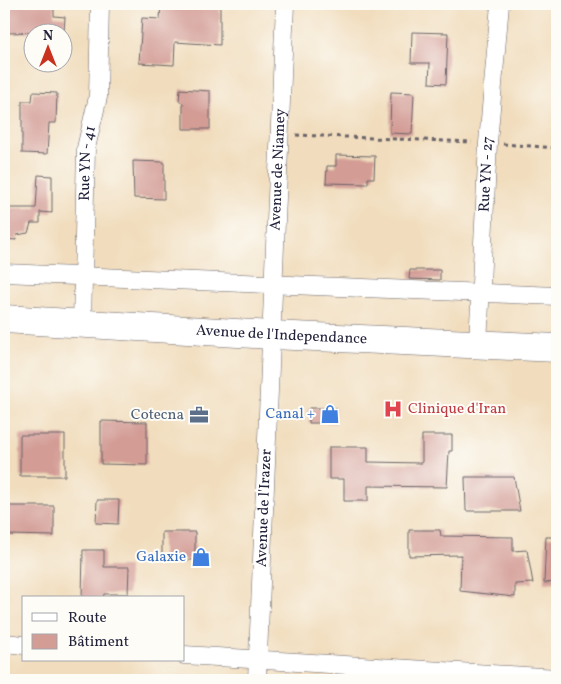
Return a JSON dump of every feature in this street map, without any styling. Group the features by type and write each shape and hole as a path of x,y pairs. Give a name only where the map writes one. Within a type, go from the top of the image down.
{"highway":[{"name":"Avenue de l'Independance","path":"4,319 272,335 557,348"}],"street":[{"name":"Rue YN - 41","path":"82,324 86,148 98,97 100,4"},
{"name":"Avenue de Niamey","path":"272,335 285,4"},
{"name":"Rue YN - 27","path":"478,344 488,143 500,4"},
{"path":"4,274 274,283 557,296"},
{"name":"Avenue de l'Irazer","path":"257,680 272,335"},
{"path":"4,643 22,644"},
{"path":"185,655 557,678"}],"path":[{"path":"280,135 488,143 557,148"}],"building":[{"path":"6,4 54,5 54,16 65,17 65,22 22,22 22,33 5,33"},
{"path":"161,4 220,4 220,45 175,42 174,65 139,63 142,18 160,19"},
{"path":"412,32 448,33 446,84 429,83 430,63 411,63"},
{"path":"180,89 210,91 210,129 183,129 183,103 179,101"},
{"path":"33,92 57,93 56,123 49,123 47,154 22,153 22,101 32,101"},
{"path":"391,92 414,93 412,134 390,133"},
{"path":"336,155 375,156 374,178 368,178 368,184 326,183 327,166 336,166"},
{"path":"133,161 164,162 164,199 134,198"},
{"path":"38,175 52,176 52,213 40,212 40,223 31,223 28,233 17,235 16,240 4,239 4,208 36,208"},
{"path":"410,270 440,270 440,280 409,279"},
{"path":"309,408 336,408 336,423 309,423"},
{"path":"101,421 147,422 147,465 101,464"},
{"path":"20,435 65,435 65,476 20,476"},
{"path":"422,435 452,435 452,451 449,451 447,487 368,486 368,501 344,501 344,479 329,479 329,447 368,447 368,462 422,463"},
{"path":"465,477 514,477 520,511 466,511"},
{"path":"97,500 119,500 118,524 96,523"},
{"path":"8,506 54,506 54,536 7,535"},
{"path":"409,530 440,530 441,536 513,537 513,551 527,550 533,583 515,584 515,597 460,591 461,555 409,556"},
{"path":"162,532 195,532 195,560 162,560"},
{"path":"546,537 557,537 557,582 544,583"},
{"path":"83,550 104,550 104,567 129,567 128,594 82,596"}],"place":[{"name":"Clinique d'Iran","path":"393,409"},
{"name":"Canal +","path":"330,414"},
{"name":"Cotecna","path":"199,415"},
{"name":"Galaxie","path":"201,557"}]}
